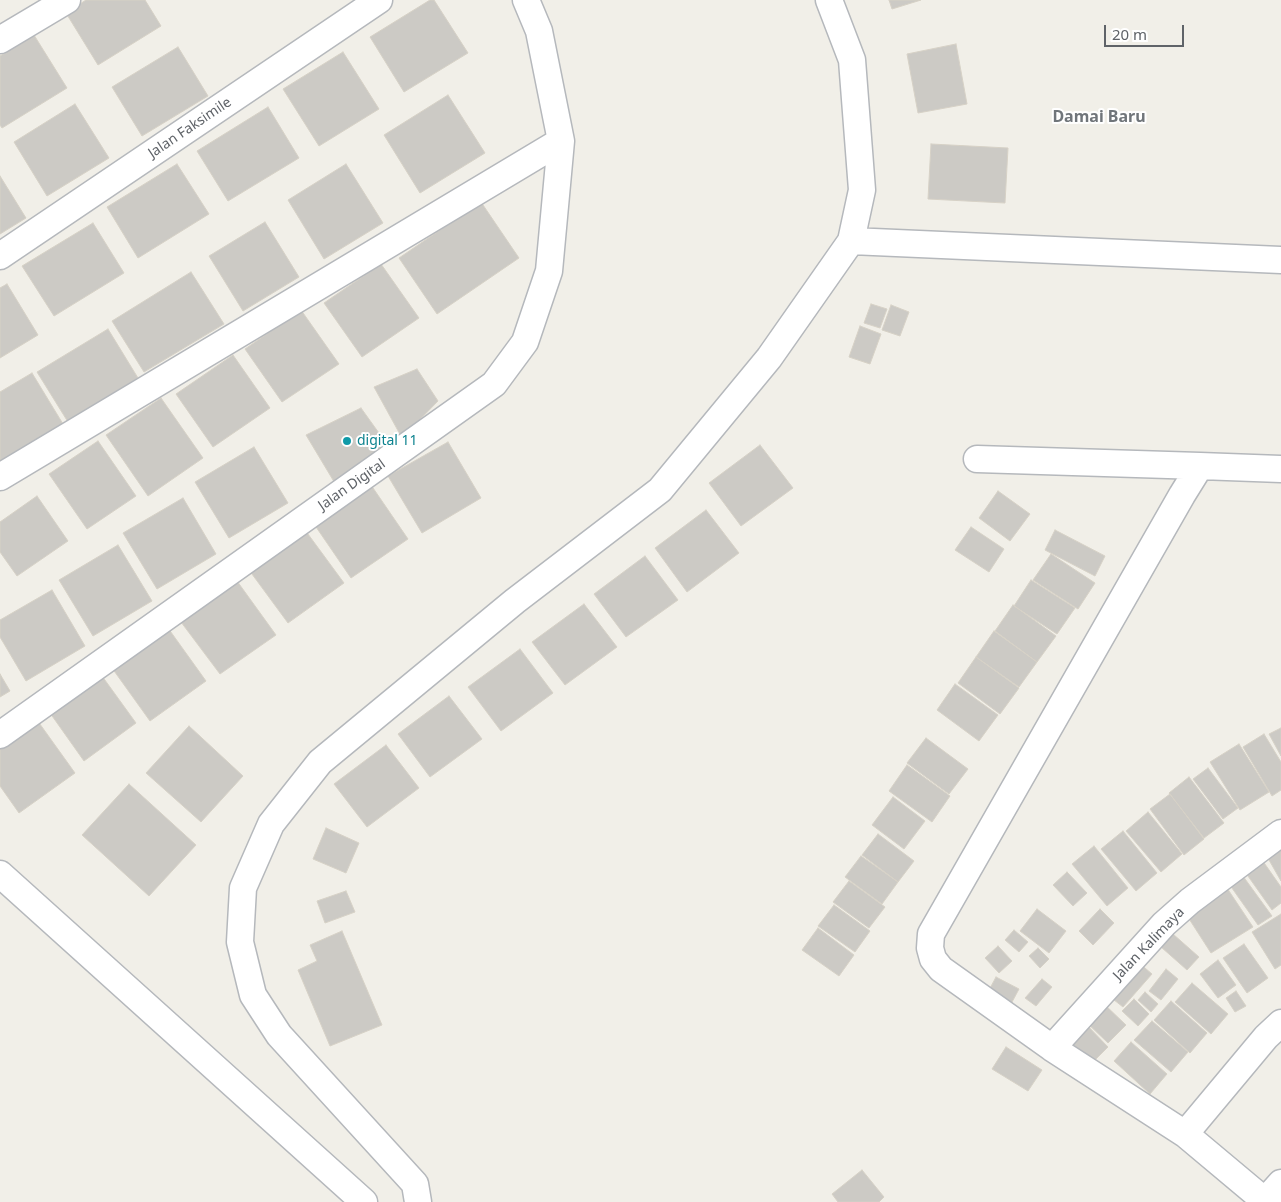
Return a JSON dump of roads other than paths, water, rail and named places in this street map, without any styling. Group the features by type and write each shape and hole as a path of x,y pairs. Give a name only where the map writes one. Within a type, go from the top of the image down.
{"street":[{"path":"0,40 67,0"},
{"name":"Jalan Faksimile","path":"0,256 379,0"},
{"name":"Jalan Digital","path":"0,735 494,384 525,342 549,271 561,141 539,31 526,0"},
{"path":"418,1202 415,1184 279,1036 253,995 240,942 242,888 271,824 320,762 515,602 660,490 769,358 850,241 862,190 852,60 829,0"},
{"path":"0,477 561,141"},
{"path":"850,241 1281,260"},
{"path":"977,459 1281,469"},
{"path":"1200,466 931,934 930,948 933,959 941,969 1052,1048 1185,1134 1270,1195"},
{"name":"Jalan Kalimaya","path":"1052,1048 1164,924 1190,901 1281,833"},
{"path":"0,874 364,1202"},
{"path":"1185,1134 1266,1036 1281,1023"}],"place":[{"name":"digital 11","path":"347,441"}],"district":[{"name":"Damai Baru","path":"1099,117"}]}
